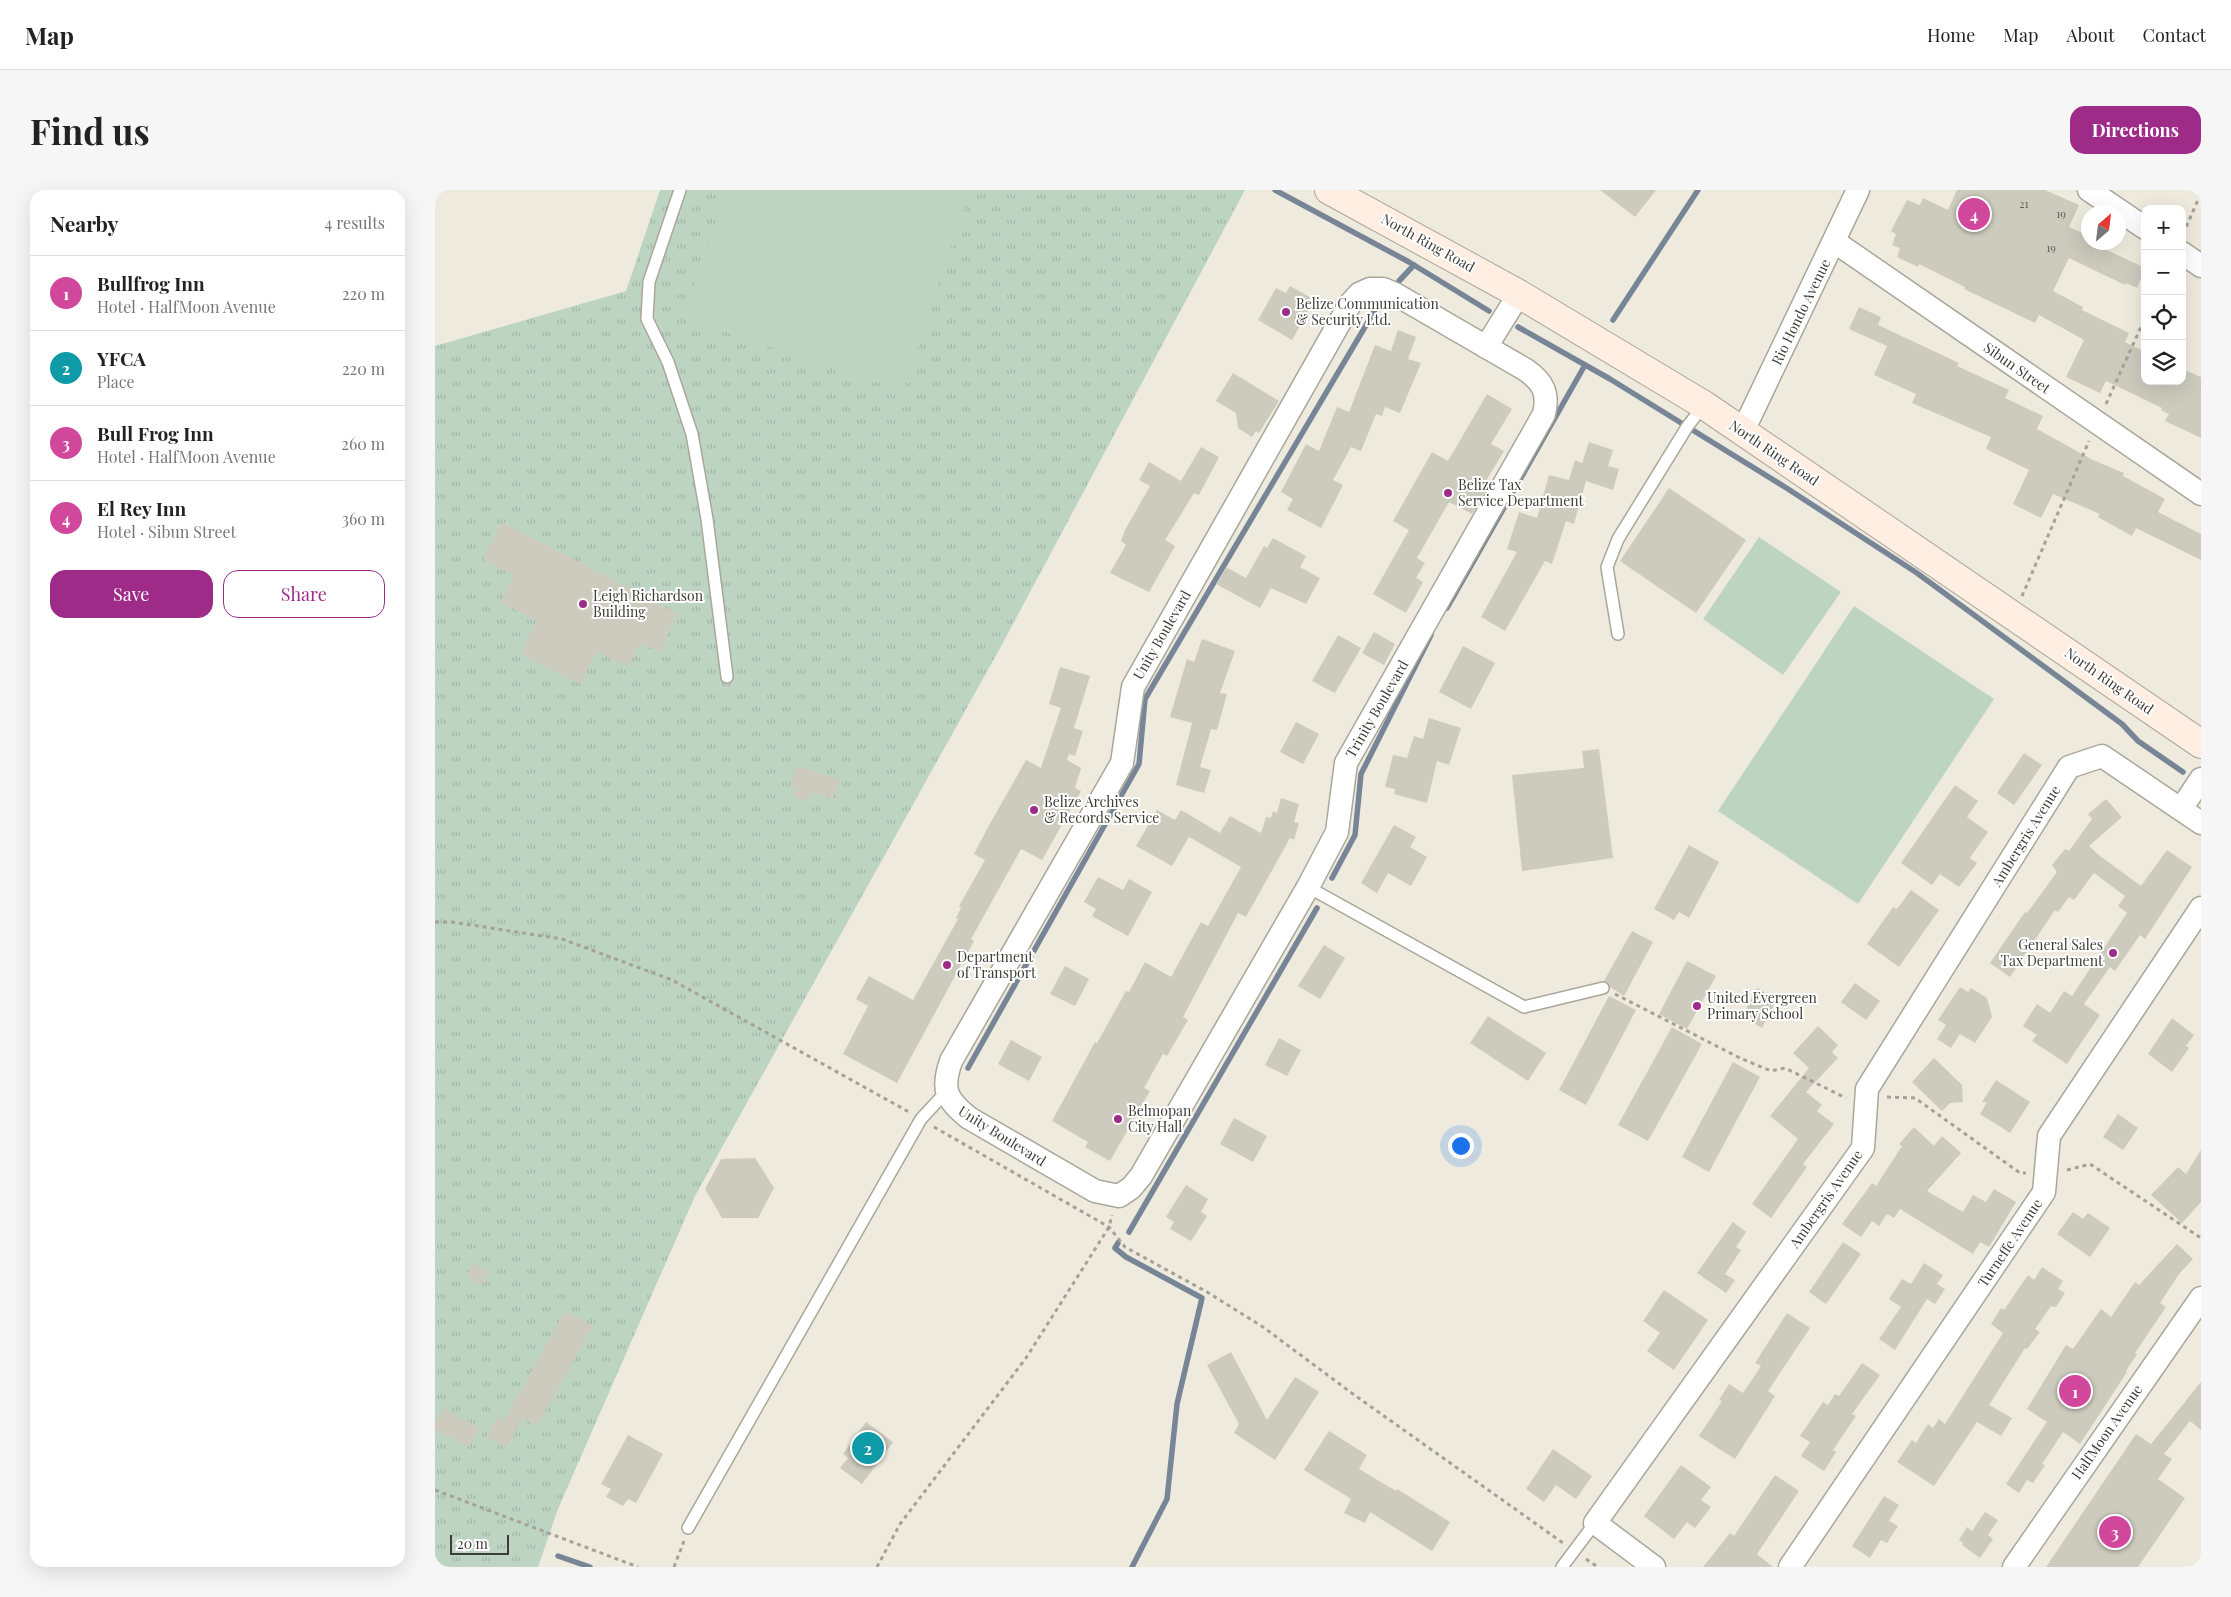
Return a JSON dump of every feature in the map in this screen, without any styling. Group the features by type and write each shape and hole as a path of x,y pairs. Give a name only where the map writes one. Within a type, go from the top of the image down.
{"main road":[{"name":"North Ring Road","path":"1329,190 1519,294 1704,405 2201,744"}],"street":[{"name":"Rio Hondo Avenue","path":"1743,432 1835,242 1857,190"},
{"path":"2089,190 2141,225"},
{"name":"Sibun Street","path":"1835,242 2201,494"},
{"path":"2186,256 2201,266"},
{"name":"Unity Boulevard","path":"1119,1196 1095,1192 969,1118 954,1106 946,1092 946,1075 951,1060 1122,763 1133,686 1350,304 1359,294 1370,289 1383,289 1486,347"},
{"path":"1486,347 1519,294"},
{"name":"Trinity Boulevard","path":"1119,1196 1131,1188 1141,1176 1308,887 1337,832 1346,764 1545,414 1547,402 1545,388 1537,377 1486,347"},
{"name":"Ambergris Avenue","path":"1595,1523 1863,1148 1867,1089 2069,767 2101,756 2181,809"},
{"path":"2201,779 2181,809 2201,823"},
{"name":"Turneffe Avenue","path":"1790,1567 2044,1192 2049,1136 2201,908"},
{"name":"HalfMoon Avenue","path":"2014,1567 2201,1298"},
{"path":"1595,1523 1654,1567"}],"lane":[{"path":"680,190 649,282 647,319 668,362 692,434 707,519 727,677"},
{"path":"1618,634 1607,567 1612,553 1618,539 1687,427 1704,405"},
{"path":"1308,887 1524,1007 1603,988"},
{"path":"688,1528 921,1119 946,1092"},
{"path":"1562,1567 1595,1523"}],"path":[{"path":"2186,226 2201,193"},
{"path":"2011,613 2021,600 2141,327"},
{"path":"435,922 452,922 562,939 672,980 921,1119 1109,1227 1125,1247 1207,1292 1263,1327 1361,1400 1599,1567"},
{"path":"1603,988 1740,1058 1771,1071 1785,1068 1851,1100 1867,1097 1915,1098 2020,1173 2045,1175 2090,1164 2201,1238"},
{"path":"877,1567 899,1524 1026,1358 1109,1227 1119,1196"},
{"path":"435,1490 638,1567"},
{"path":"674,1567 688,1528"}],"green space":[{"path":"660,190 1245,190 999,650 695,1196 558,1509 538,1567 435,1567 435,346 626,291"},
{"path":"726,190 970,190 904,391 684,318"},
{"path":"1759,537 1841,592 1783,675 1703,619"},
{"path":"1854,606 1994,699 1858,904 1718,811"}],"building":[{"path":"1600,190 1656,190 1635,217"},
{"path":"1957,190 2045,190 2079,205 2069,227 2081,232 2081,250 2107,250 2141,266 2141,278 2137,288 2126,283 2125,285 2069,258 2053,291 2083,307 2082,310 2129,333 2125,342 2141,350 2141,385 2186,385 2186,371 2201,377 2201,438 2165,421 2169,414 2161,410 2162,408 2106,381 2100,393 2066,377 2084,340 2039,315 2035,323 1964,289 1965,287 1919,264 1918,267 1897,257 1900,248 1892,245 1896,234 1891,231 1907,200 1920,205 1923,198 1948,210"},
{"name":"Belize Communication & Security Ltd.","path":"1290,286 1315,300 1292,340 1258,320 1276,288 1286,293"},
{"path":"1859,307 1881,317 1878,325 1959,363 1957,366 2009,390 2005,398 2043,416 2037,429 2093,460 2124,473 2123,476 2165,499 2158,512 2201,534 2201,560 2136,528 2132,536 2098,517 2100,514 2053,494 2041,518 2013,504 2029,470 1986,449 1991,437 1912,403 1916,394 1874,375 1887,346 1849,329"},
{"path":"1398,330 1416,337 1408,359 1421,363 1400,413 1385,407 1382,416 1376,414 1361,451 1351,447 1333,480 1343,485 1321,528 1287,510 1293,499 1281,492 1306,444 1319,451 1337,407 1349,412 1375,345 1391,351"},
{"path":"1233,373 1279,401 1259,433 1256,431 1252,437 1238,428 1236,413 1216,401"},
{"path":"1487,394 1512,409 1491,444 1504,451 1486,481 1490,483 1472,514 1449,502 1417,558 1425,563 1416,578 1423,582 1406,613 1373,594 1409,530 1393,521 1432,452 1448,461"},
{"path":"1589,442 1613,450 1608,466 1619,469 1613,490 1586,481 1574,524 1566,521 1552,564 1545,561 1505,631 1481,617 1517,552 1507,549 1519,512 1537,518 1549,475 1569,480 1575,460 1582,463"},
{"path":"1201,447 1219,457 1199,495 1194,493 1165,540 1175,546 1149,592 1110,573 1126,545 1121,541 1125,530 1150,486 1139,480 1149,462 1181,481"},
{"path":"1669,488 1746,540 1696,613 1620,561"},
{"name":"Leigh Richardson Building","path":"502,522 677,613 659,652 640,643 628,667 597,651 580,684 520,654 537,621 501,602 514,576 483,560"},
{"path":"1273,538 1306,556 1300,567 1320,578 1306,604 1271,588 1260,608 1216,584 1226,567 1246,578 1264,546 1267,548"},
{"path":"1374,632 1395,644 1384,665 1362,653"},
{"path":"1338,635 1361,648 1335,693 1312,681"},
{"path":"1202,639 1235,651 1220,693 1227,694 1217,730 1211,729 1200,767 1211,770 1204,793 1176,785 1192,723 1170,717 1187,659 1194,662"},
{"path":"1463,646 1495,663 1471,709 1439,692"},
{"path":"1060,667 1090,676 1074,728 1083,731 1075,756 1069,754 1067,760 1081,768 1075,788 1081,791 1042,860 1021,849 971,939 974,941 897,1083 843,1054 868,1006 856,999 869,976 913,1000 958,919 956,918 961,908 959,906 985,860 974,854 987,829 1026,760 1041,768 1061,708 1049,704"},
{"path":"1429,718 1461,728 1449,765 1437,761 1427,803 1394,794 1395,789 1385,787 1393,755 1407,758 1414,736 1423,739"},
{"path":"1296,722 1319,734 1303,764 1280,752"},
{"path":"1599,749 1613,858 1522,871 1512,775 1584,768 1582,751"},
{"path":"2024,753 2042,765 2014,805 1997,793"},
{"path":"795,766 839,779 833,799 811,792 808,802 794,797 796,788 790,786"},
{"path":"1955,785 1978,801 1967,817 1988,832 1970,858 1977,863 1959,887 1940,874 1932,885 1901,863"},
{"path":"1281,798 1299,804 1294,822 1299,823 1294,840 1290,838 1246,917 1238,913 1183,1017 1188,1020 1167,1056 1163,1054 1144,1088 1150,1091 1110,1161 1085,1147 1088,1142 1052,1121 1095,1042 1097,1043 1126,991 1129,992 1145,962 1171,977 1201,922 1208,926 1241,867 1189,837 1172,866 1136,846 1157,810 1175,820 1181,810 1220,833 1230,816 1261,833 1266,817 1271,818 1273,811 1277,813"},
{"path":"2106,799 2122,817 2089,846 2100,856 2141,886 2167,850 2192,867 2145,939 2140,935 2115,971 2110,967 2084,1004 2100,1015 2067,1064 2032,1041 2037,1035 2023,1026 2037,1004 2050,1013 2064,991 2072,996 2127,913 2118,906 2125,896 2094,873 2074,900 2069,897 2058,912 2055,910 2010,977 1990,963 2025,912 2027,913 2057,872 2052,865 2065,849 2069,851 2092,819 2088,814"},
{"path":"1394,825 1416,837 1410,847 1427,857 1411,886 1388,873 1377,893 1361,883"},
{"path":"1689,845 1719,862 1689,918 1679,912 1674,920 1654,909"},
{"path":"1098,877 1123,890 1129,879 1152,892 1128,936 1092,916 1096,909 1084,902"},
{"path":"1911,890 1939,910 1899,967 1867,944 1893,907 1897,909"},
{"path":"1632,931 1653,942 1624,996 1604,981"},
{"path":"1324,945 1345,958 1320,999 1298,986"},
{"path":"1687,961 1716,976 1687,1029 1659,1014"},
{"path":"1065,966 1089,979 1075,1006 1050,994"},
{"path":"1855,983 1880,1001 1866,1020 1841,1002"},
{"path":"1960,987 1968,992 1971,988 1987,998 1992,1017 1975,1043 1960,1034 1951,1048 1937,1039 1946,1025 1938,1020"},
{"path":"1757,988 1777,999 1762,1028 1742,1017"},
{"path":"1609,996 1636,1010 1586,1105 1559,1090"},
{"path":"1488,1016 1546,1053 1528,1081 1470,1043"},
{"path":"2172,1018 2194,1035 2186,1046 2189,1048 2172,1072 2148,1054"},
{"path":"1818,1026 1838,1045 1832,1052 1838,1058 1806,1092 1822,1105 1817,1111 1834,1124 1803,1164 1807,1167 1771,1218 1752,1204 1798,1139 1770,1116 1809,1068 1793,1053"},
{"path":"1672,1027 1702,1044 1648,1141 1618,1125"},
{"path":"1279,1038 1301,1050 1287,1076 1265,1065"},
{"path":"1011,1040 1042,1057 1029,1081 998,1064"},
{"path":"1934,1058 1962,1085 1963,1102 1950,1103 1942,1111 1912,1082"},
{"path":"1733,1062 1760,1077 1709,1172 1682,1157"},
{"path":"1996,1080 2030,1102 2010,1133 1980,1114 1987,1102 1982,1102"},
{"path":"2118,1114 2138,1128 2123,1150 2103,1137"},
{"path":"1234,1118 1267,1136 1253,1162 1220,1144"},
{"path":"1914,1127 1934,1146 1942,1136 1961,1153 1927,1191 1963,1212 1973,1195 1986,1202 1994,1189 2016,1202 1989,1247 1980,1242 1973,1254 1900,1209 1894,1218 1887,1214 1879,1226 1872,1221 1861,1237 1842,1224 1872,1183 1876,1186 1902,1146 1899,1144"},
{"path":"2201,1150 2201,1202 2182,1223 2151,1195 2178,1167 2186,1174"},
{"path":"755,1158 774,1188 758,1218 722,1218 705,1189 721,1159"},
{"path":"1186,1185 1208,1199 1201,1212 1207,1216 1191,1241 1170,1229 1174,1222 1166,1217"},
{"path":"2073,1212 2083,1219 2088,1213 2110,1228 2090,1257 2057,1234"},
{"path":"1733,1222 1746,1232 1736,1247 1741,1250 1725,1274 1735,1280 1726,1293 1697,1273"},
{"path":"1843,1242 1861,1254 1826,1304 1809,1292"},
{"path":"2177,1244 2193,1259 2179,1274 2160,1303 2166,1307 2135,1353 2137,1354 2127,1372 2080,1444 2063,1432 2042,1464 2045,1465 2033,1483 2027,1480 2019,1493 2006,1484 2047,1422 2027,1409 2066,1345 2073,1349 2101,1309 2111,1317 2135,1282 2139,1285"},
{"path":"473,1263 489,1271 481,1285 466,1276"},
{"path":"1924,1263 1943,1275 1937,1284 1945,1289 1935,1304 1927,1299 1895,1350 1879,1339 1901,1307 1889,1299 1902,1279 1911,1284"},
{"path":"2042,1267 2063,1281 2058,1289 2065,1293 2056,1307 2051,1306 2035,1329 2040,1332 2027,1349 2025,1348 1989,1405 2012,1418 2001,1436 1977,1422 1934,1486 1897,1462 1912,1440 1916,1443 1928,1424 1933,1428 1939,1419 1945,1424 2003,1333 1991,1324 2001,1308 2004,1310 2028,1275 2034,1280"},
{"path":"1664,1290 1708,1320 1674,1370 1647,1351 1660,1333 1643,1321"},
{"path":"565,1311 593,1326 537,1426 523,1418 506,1448 487,1437 497,1417 504,1421"},
{"path":"1787,1313 1810,1328 1768,1391 1775,1396 1735,1459 1699,1436 1722,1401 1719,1400 1729,1384 1743,1393 1761,1366 1755,1363"},
{"path":"1231,1352 1267,1420 1295,1377 1319,1392 1275,1460 1234,1433 1239,1424 1207,1365"},
{"path":"1862,1363 1880,1375 1852,1414 1856,1416 1833,1450 1836,1452 1824,1471 1801,1456 1810,1442 1800,1436 1823,1402 1828,1405 1835,1394 1839,1396"},
{"path":"2201,1382 2201,1430 2190,1421 2164,1454 2172,1459 2158,1479 2185,1498 2138,1567 2046,1567 2136,1434 2151,1444"},
{"path":"444,1408 479,1428 468,1447 435,1429 435,1424"},
{"path":"866,1422 893,1442 862,1484 840,1468 848,1458 843,1454"},
{"path":"1329,1431 1367,1455 1359,1469 1396,1491 1397,1489 1450,1522 1432,1551 1370,1512 1365,1523 1344,1513 1351,1499 1304,1470"},
{"path":"628,1435 663,1454 636,1503 628,1499 623,1506 606,1497 611,1489 601,1484"},
{"path":"1553,1449 1592,1476 1576,1499 1556,1485 1544,1502 1526,1489"},
{"path":"1681,1465 1711,1487 1701,1500 1711,1507 1695,1528 1687,1522 1674,1539 1644,1516"},
{"path":"1775,1475 1799,1491 1757,1554 1773,1567 1703,1567 1730,1533 1734,1536"},
{"path":"1884,1496 1899,1505 1889,1521 1898,1526 1887,1543 1881,1540 1870,1558 1852,1546"},
{"path":"1985,1512 1998,1520 1988,1535 1993,1539 1980,1558 1962,1545 1963,1543 1959,1540 1967,1527 1972,1531"}],"waterway":[{"path":"1275,190 1409,262 1489,311"},
{"path":"1613,320 1698,190"},
{"path":"1399,281 1414,265"},
{"path":"968,1068 1139,764 1145,699 1375,310"},
{"path":"1518,327 1610,379 1788,489 1917,573 2122,724 2138,741 2183,772"},
{"path":"1447,608 1585,365"},
{"path":"1332,878 1355,835 1361,774 1431,635"},
{"path":"1129,1232 1317,908"},
{"path":"1118,1243 1115,1248 1126,1257 1202,1298 1177,1404 1167,1499 1132,1567"},
{"path":"558,1556 590,1567"}],"place":[{"name":"El Rey Inn","path":"1974,214"},
{"name":"Belize Communication & Security Ltd.","path":"1286,312"},
{"name":"Belize Tax Service Department","path":"1448,493"},
{"name":"Leigh Richardson Building","path":"583,604"},
{"name":"Belize Archives & Records Service","path":"1034,810"},
{"name":"General Sales Tax Department","path":"2113,953"},
{"name":"Department of Transport","path":"947,965"},
{"name":"United Evergreen Primary School","path":"1697,1006"},
{"name":"Belmopan City Hall","path":"1118,1119"},
{"name":"Bullfrog Inn","path":"2075,1391"},
{"name":"YFCA","path":"868,1448"},
{"name":"Bull Frog Inn","path":"2115,1532"}]}
